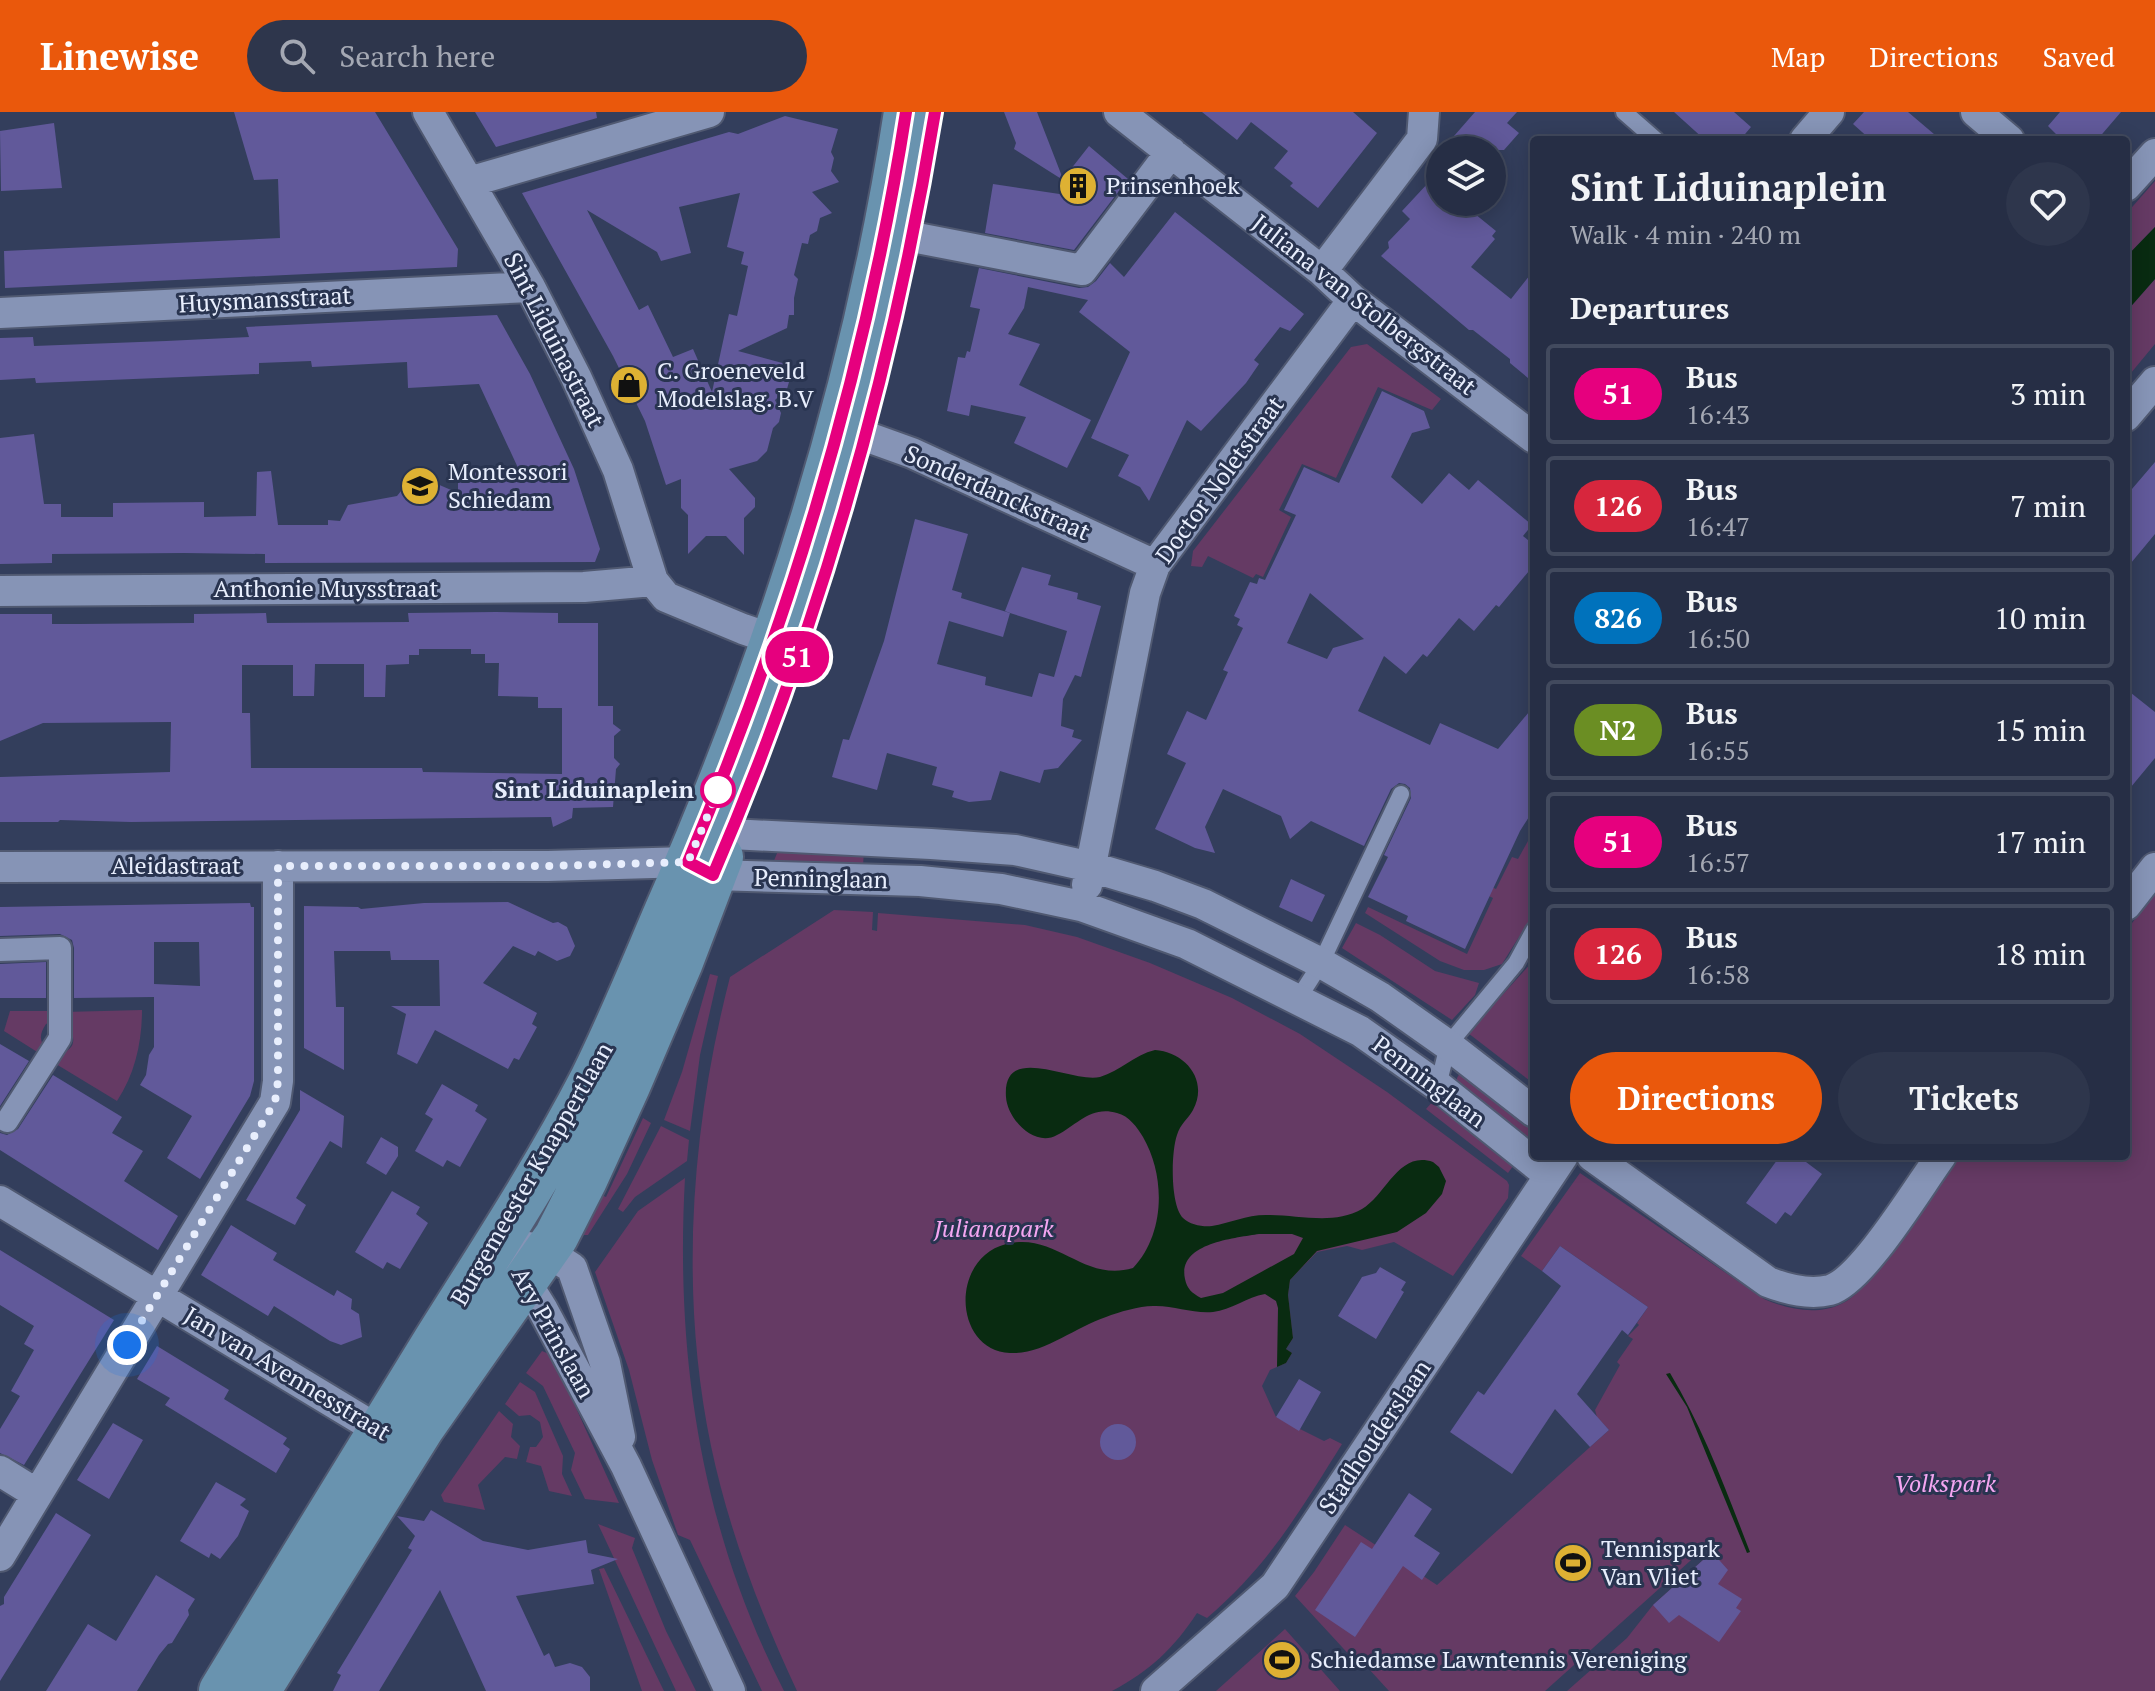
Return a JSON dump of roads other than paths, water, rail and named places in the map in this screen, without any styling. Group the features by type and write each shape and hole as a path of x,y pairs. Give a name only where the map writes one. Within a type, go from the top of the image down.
{"main road":[{"name":"Burgemeester Knappertlaan","path":"852,431 875,279 906,112"},
{"name":"Burgemeester Knappertlaan","path":"258,1691 499,1240 592,1079 700,868 731,834 787,644 807,536 852,431 912,237 935,112"},
{"name":"Burgemeester Knappertlaan","path":"221,1691 394,1439 536,1266 585,1180 681,962 721,784 787,644"}],"street":[{"name":"Sint Liduinastraat","path":"428,112 530,287 576,377 618,470 653,581"},
{"path":"469,182 709,112"},
{"name":"Juliana van Stolbergstraat","path":"1119,112 1322,271 1353,300 1530,435"},
{"path":"1322,271 1422,139 1424,112"},
{"path":"1808,136 1829,112"},
{"path":"1976,112 2004,136"},
{"path":"912,237 1082,270 1171,152"},
{"path":"2130,182 2155,154"},
{"name":"Huysmansstraat","path":"0,313 530,287"},
{"name":"Doctor Noletstraat","path":"1091,867 1145,593 1155,565 1353,300"},
{"path":"2130,411 2155,382"},
{"name":"Sonderdanckstraat","path":"852,431 912,453 1155,565"},
{"path":"653,581 666,597 787,644"},
{"name":"Anthonie Muysstraat","path":"0,591 584,587 653,581"},
{"name":"Penninglaan","path":"731,834 1015,850 1091,867 1155,886 1203,904 1321,963 1380,997 1530,1109"},
{"path":"0,1556 275,1102 278,1081 278,866"},
{"name":"Aleidastraat","path":"0,867 700,868"},
{"path":"1081,906 1091,867"},
{"name":"Penninglaan","path":"700,868 1001,889 1081,906 1187,944 1360,1031 1530,1148"},
{"path":"2130,899 2155,868"},
{"path":"0,950 60,948 60,1038 7,1121"},
{"path":"1598,1160 1768,1282 1782,1288 1811,1292 1832,1289 1863,1265 1938,1160"},
{"name":"Stadhouderslaan","path":"1156,1691 1275,1586 1556,1166"},
{"name":"Jan van Avennesstraat","path":"0,1201 394,1439"},
{"name":"Ary Prinslaan","path":"499,1240 536,1266 730,1691"},
{"name":"Ary Prinslaan","path":"536,1266 572,1268 605,1363 626,1466"},
{"path":"0,1471 37,1494"}],"lane":[{"path":"1624,112 1651,136"},
{"path":"1298,999 1321,963 1401,794"},
{"path":"1438,1086 1448,1045 1516,963 1530,937"}],"place":[{"name":"Prinsenhoek","path":"1078,186"},
{"name":"C. Groeneveld Modelslag. B.V","path":"629,385"},
{"name":"Montessori Schiedam","path":"420,486"},
{"name":"Sint Liduinaplein","path":"718,790"},
{"name":"Tennispark Van Vliet","path":"1573,1563"},
{"name":"Schiedamse Lawntennis Vereniging","path":"1282,1660"}],"park label":[{"name":"Julianapark","path":"994,1229"},
{"name":"Volkspark","path":"1945,1484"}]}
